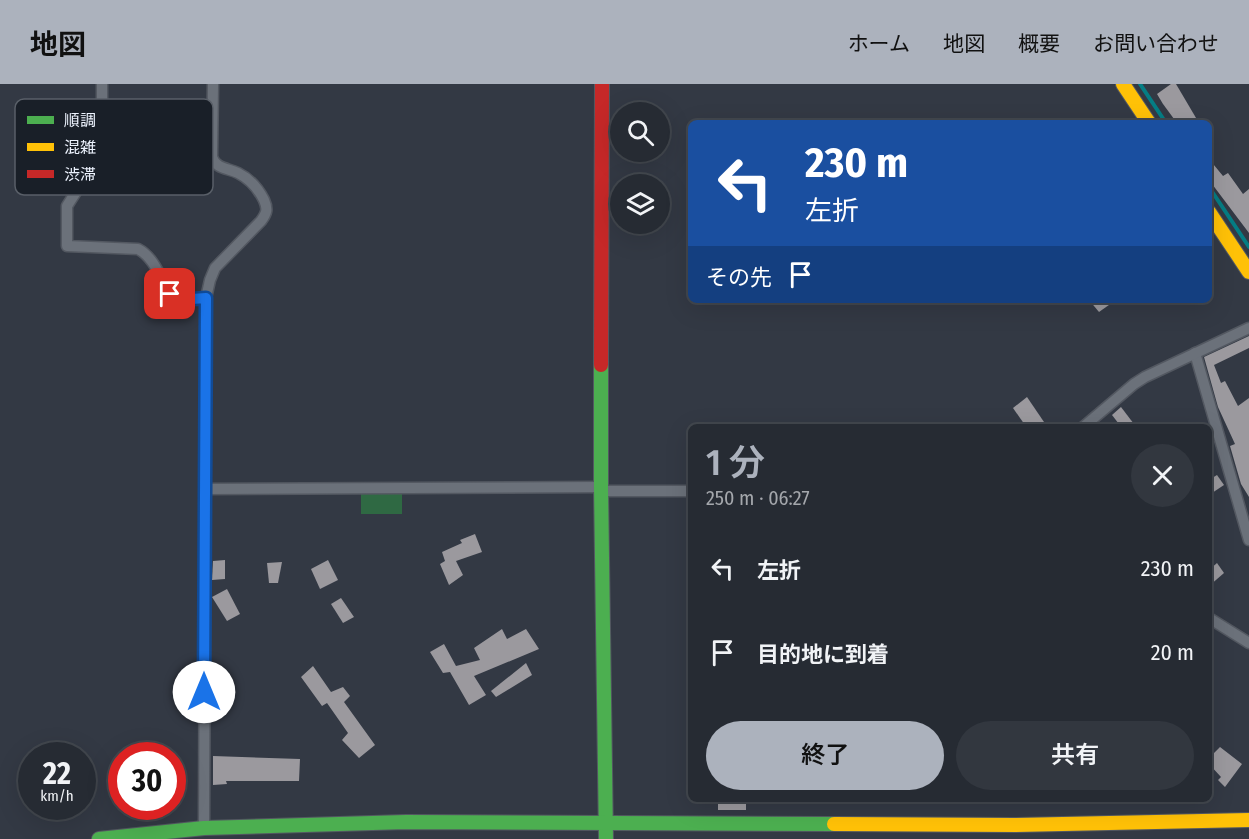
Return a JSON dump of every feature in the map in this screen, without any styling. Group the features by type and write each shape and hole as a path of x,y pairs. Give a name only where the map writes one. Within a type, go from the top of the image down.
{"street":[{"path":"213,84 213,99"},
{"path":"602,84 609,490 606,839"},
{"path":"1123,84 1147,120"},
{"path":"204,828 206,298 215,268 267,213 267,206 250,181 237,172 218,166 213,160"},
{"path":"74,195 67,206 67,246 138,249 150,258 174,298 178,300 206,298"},
{"path":"1212,216 1249,272"},
{"path":"1087,424 1134,384 1249,328"},
{"path":"1195,354 1249,540"},
{"path":"205,489 688,491"},
{"path":"1212,620 1249,643"},
{"path":"99,839 204,828 406,822 1014,825 1249,820"}],"green space":[{"path":"361,493 402,494 402,514 361,514"}],"building":[{"path":"1171,84 1176,84 1197,120 1175,120 1157,94"},
{"path":"1212,163 1223,176 1228,173 1243,194 1249,189 1249,233 1212,184"},
{"path":"1092,303 1112,303 1099,312"},
{"path":"1249,336 1249,348 1214,365 1221,383 1225,381 1238,406 1249,398 1249,497 1241,484 1230,446 1235,444 1218,407 1204,357"},
{"path":"1027,397 1044,422 1024,424 1013,408"},
{"path":"1121,407 1134,424 1119,424 1112,415"},
{"path":"1217,475 1224,485 1212,493 1212,478"},
{"path":"475,534 482,552 456,561 463,575 449,585 440,564 445,561 442,552 462,543 460,540"},
{"path":"225,560 225,579 212,580 213,561"},
{"path":"328,560 338,580 320,589 311,569"},
{"path":"282,562 278,583 269,583 267,563"},
{"path":"1217,563 1224,573 1212,583 1212,567"},
{"path":"227,589 240,614 227,621 212,597"},
{"path":"341,598 354,617 343,623 331,604"},
{"path":"502,629 507,639 526,629 539,649 474,676 486,695 469,705 450,672 443,673 430,652 444,644 456,666 480,660 474,648"},
{"path":"526,663 532,675 496,697 491,691"},
{"path":"313,666 331,692 343,687 350,696 344,702 375,745 359,758 342,740 348,733 327,703 322,706 301,677"},
{"path":"1220,747 1242,764 1225,787 1218,780 1221,777 1212,767 1212,755"},
{"path":"213,756 300,759 299,781 226,781 227,784 213,785"},
{"path":"718,802 746,802 746,810 718,810"}],"waterway":[{"path":"1140,84 1164,120"},
{"path":"1212,192 1249,247"}],"traffic: fast":[{"path":"601,365 606,839"},
{"path":"99,839 204,828 406,822 834,824"}],"traffic: slow":[{"path":"1123,84 1147,120"},
{"path":"1212,216 1249,272"},
{"path":"834,824 1014,825 1249,820"}],"traffic: jam":[{"path":"601,365 602,84"}],"route":[{"path":"170,294 178,300 206,298 204,312 204,692"}]}
